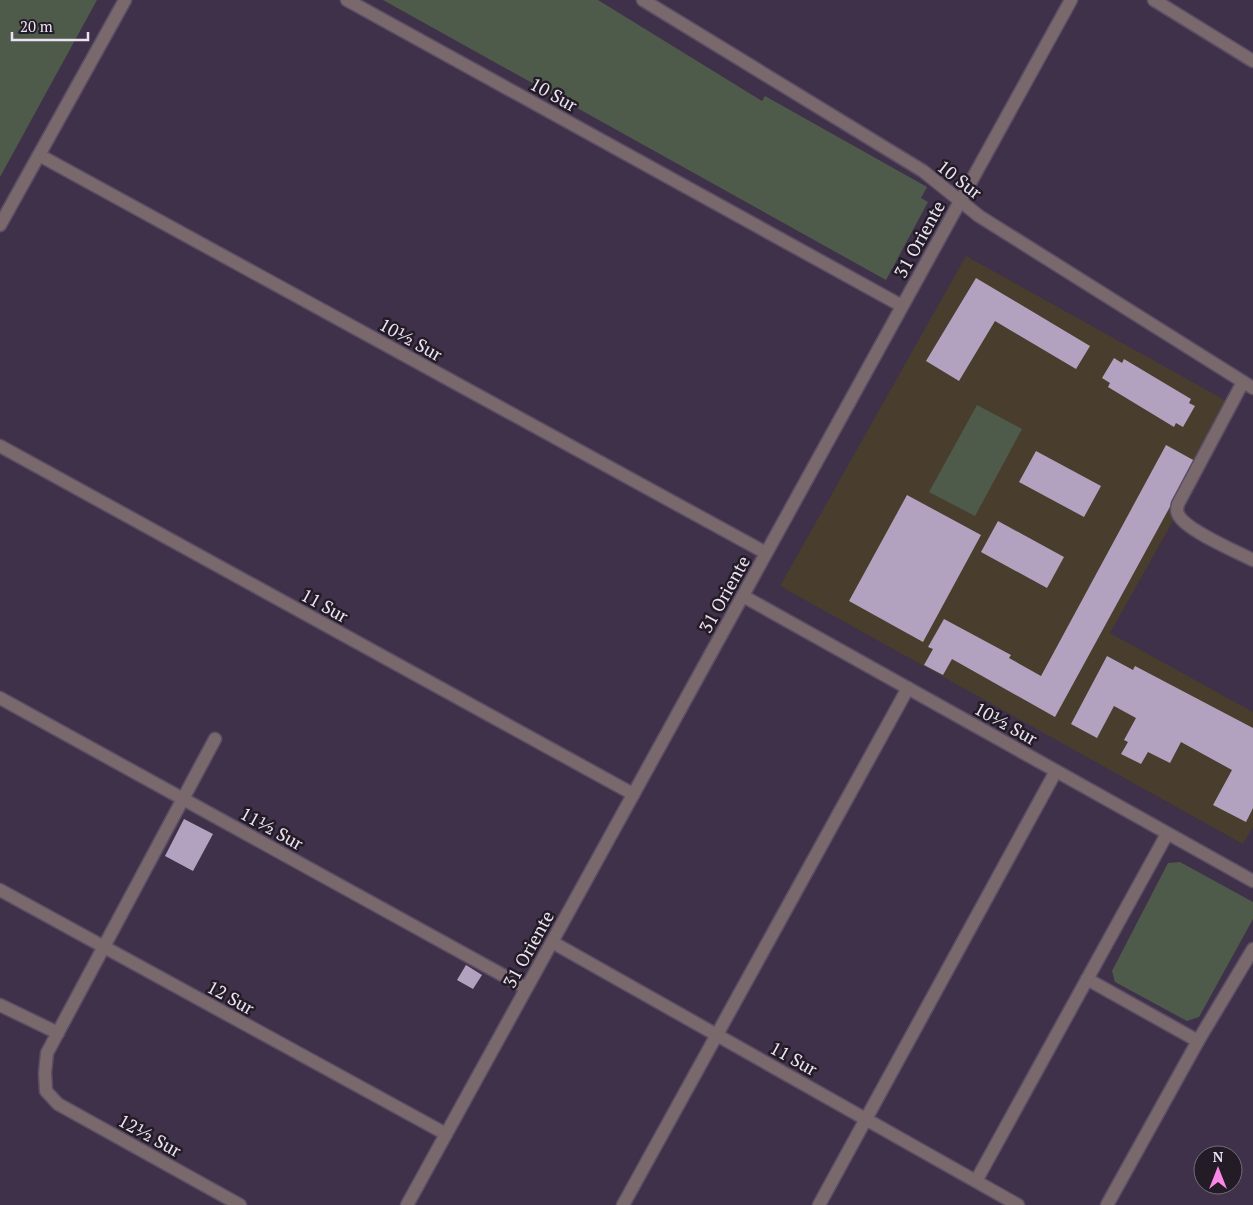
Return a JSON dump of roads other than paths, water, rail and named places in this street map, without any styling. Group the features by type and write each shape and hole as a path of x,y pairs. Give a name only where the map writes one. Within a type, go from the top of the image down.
{"street":[{"path":"0,225 125,0"},
{"name":"10 Sur","path":"347,0 902,306"},
{"name":"10 Sur","path":"643,0 923,171 979,216 1248,385"},
{"name":"31 Oriente","path":"407,1205 1071,0"},
{"path":"1154,0 1253,61"},
{"name":"10½ Sur","path":"39,155 766,553"},
{"path":"1248,385 1178,504 1177,511 1180,517 1193,529 1253,560"},
{"name":"11 Sur","path":"0,446 633,794"},
{"name":"10½ Sur","path":"742,596 1253,881"},
{"path":"623,1205 908,688"},
{"name":"11½ Sur","path":"0,698 526,988"},
{"path":"0,1005 58,1033 215,739"},
{"path":"819,1205 1056,771"},
{"path":"976,1181 1167,834"},
{"name":"12 Sur","path":"0,890 446,1134"},
{"name":"11 Sur","path":"552,942 1018,1205"},
{"path":"1107,1205 1198,1041 1253,949"},
{"path":"1087,979 1198,1041"},
{"name":"12½ Sur","path":"58,1033 47,1053 45,1073 46,1091 58,1104 240,1205"}]}
